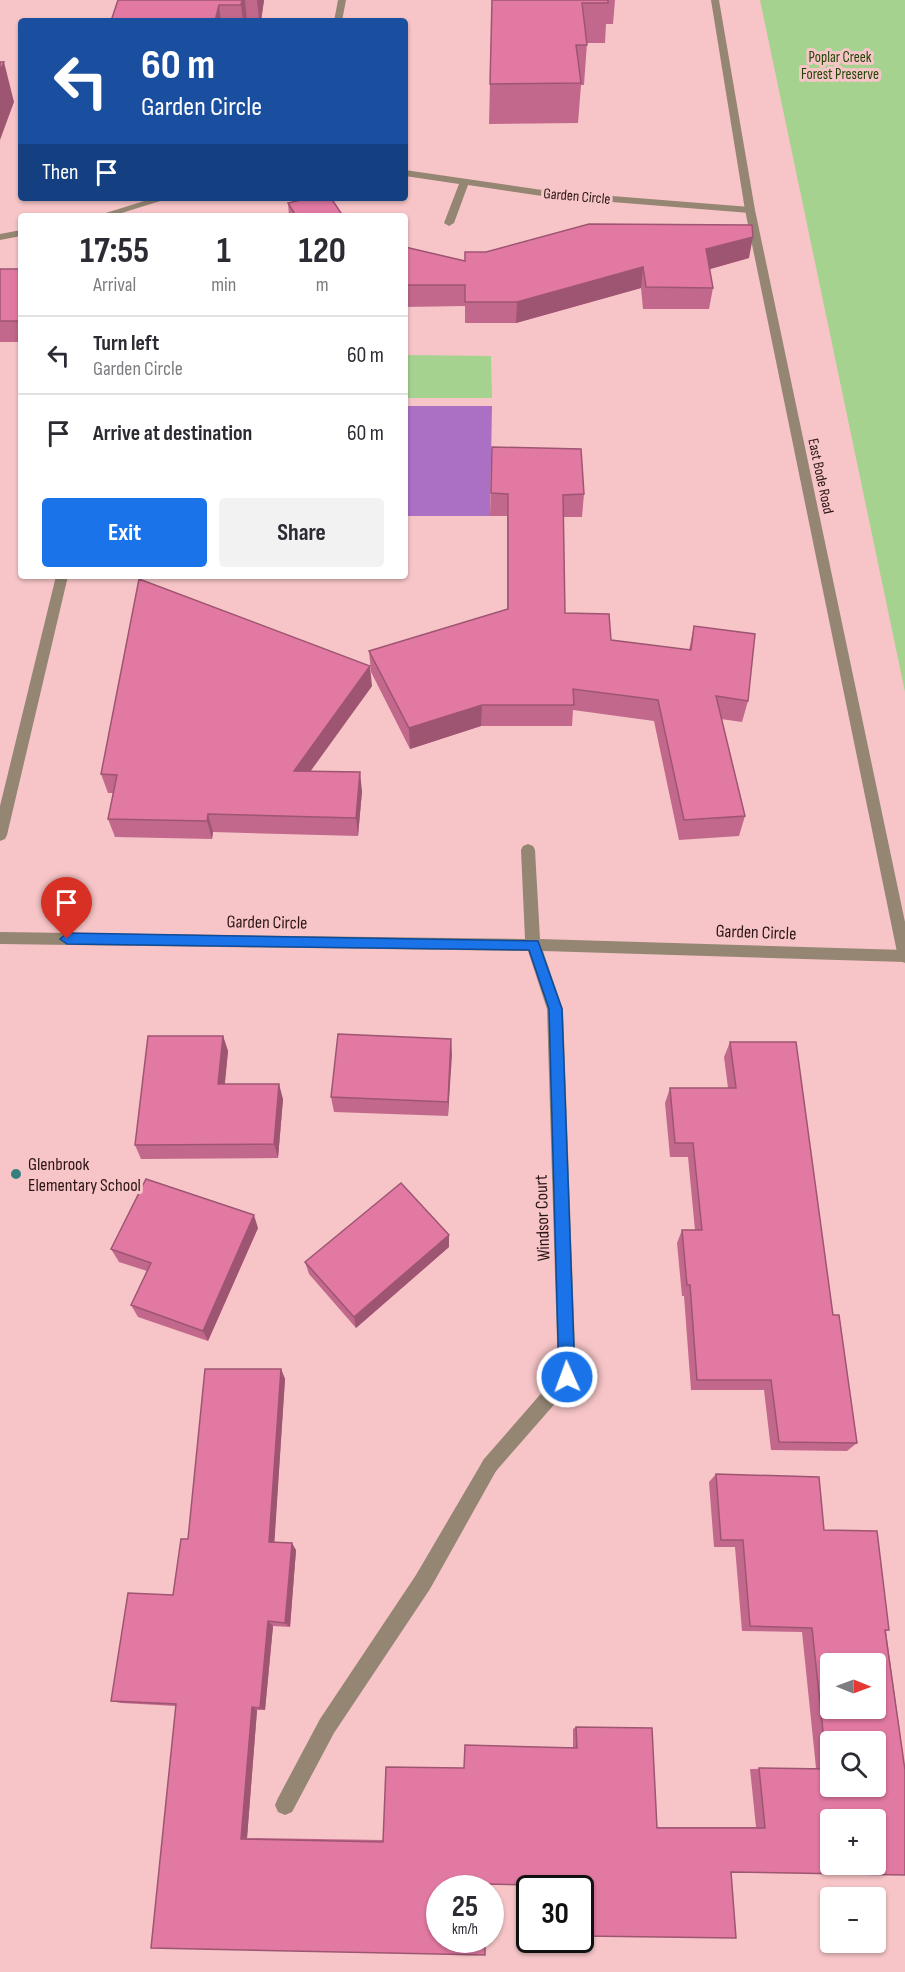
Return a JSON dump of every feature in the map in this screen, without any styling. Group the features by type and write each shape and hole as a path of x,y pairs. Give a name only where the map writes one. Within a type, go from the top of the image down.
{"street":[{"path":"339,18 342,0"},
{"name":"East Bode Road","path":"716,0 750,210 905,957"},
{"name":"Garden Circle","path":"408,173 549,194 750,210"},
{"path":"449,223 464,182"},
{"path":"112,213 154,201"},
{"path":"0,237 18,234"},
{"path":"0,835 61,579"},
{"path":"528,850 533,945"},
{"name":"Garden Circle","path":"0,938 533,945 905,957"},
{"name":"Windsor Court","path":"285,1805 327,1726 423,1582 490,1465 567,1377 555,1009 533,945"}],"green space":[{"name":"Poplar Creek Forest Preserve","path":"760,0 905,0 905,692"},
{"path":"408,355 491,356 492,398 408,398"}],"shaded area":[{"path":"408,406 492,406 490,516 408,516"}],"building":[{"path":"118,0 242,0 241,5 219,5 216,18 112,18"},
{"path":"492,0 608,0 608,3 582,3 587,45 576,45 581,83 490,84"},
{"path":"333,201 341,213 294,213 288,203"},
{"path":"589,224 752,225 753,237 706,249 713,288 646,287 643,267 517,302 465,302 465,285 408,285 408,248 465,261 465,252 486,252"},
{"path":"0,269 18,269 18,321 0,321"},
{"path":"492,447 581,449 584,494 563,495 565,613 609,614 611,640 691,650 694,626 755,634 748,701 716,696 745,816 684,820 658,700 573,689 574,705 482,705 409,728 369,651 508,609 508,494 491,493"},
{"path":"139,579 370,666 294,771 360,772 356,818 208,814 207,821 108,819 117,775 101,774"},
{"path":"338,1034 451,1039 448,1102 331,1097"},
{"path":"148,1036 223,1036 218,1084 279,1084 274,1144 135,1145"},
{"path":"730,1042 796,1042 833,1315 839,1315 857,1443 779,1442 771,1380 697,1380 690,1285 687,1285 682,1230 702,1230 693,1143 675,1143 670,1088 736,1088"},
{"path":"146,1179 254,1215 203,1331 131,1305 151,1263 111,1249"},
{"path":"401,1183 449,1235 354,1317 305,1262"},
{"path":"205,1369 281,1369 269,1542 292,1543 285,1623 268,1621 260,1708 252,1707 241,1839 383,1842 386,1767 464,1768 465,1745 577,1748 576,1727 652,1728 657,1828 765,1828 759,1768 820,1769 820,1797 886,1797 886,1731 823,1731 822,1719 886,1719 886,1653 820,1653 820,1703 812,1628 750,1626 743,1540 721,1540 716,1474 819,1477 824,1530 877,1531 889,1630 885,1630 905,1770 905,1875 886,1875 886,1809 820,1809 820,1874 731,1872 736,1938 594,1936 594,1875 516,1875 516,1885 504,1884 504,1875 426,1875 426,1953 485,1953 485,1955 151,1948 176,1704 111,1701 128,1593 173,1595 181,1539 188,1539"}],"place":[{"name":"Glenbrook Elementary School","path":"16,1174"}],"route":[{"path":"67,939 533,945 555,1009 567,1377"}]}
